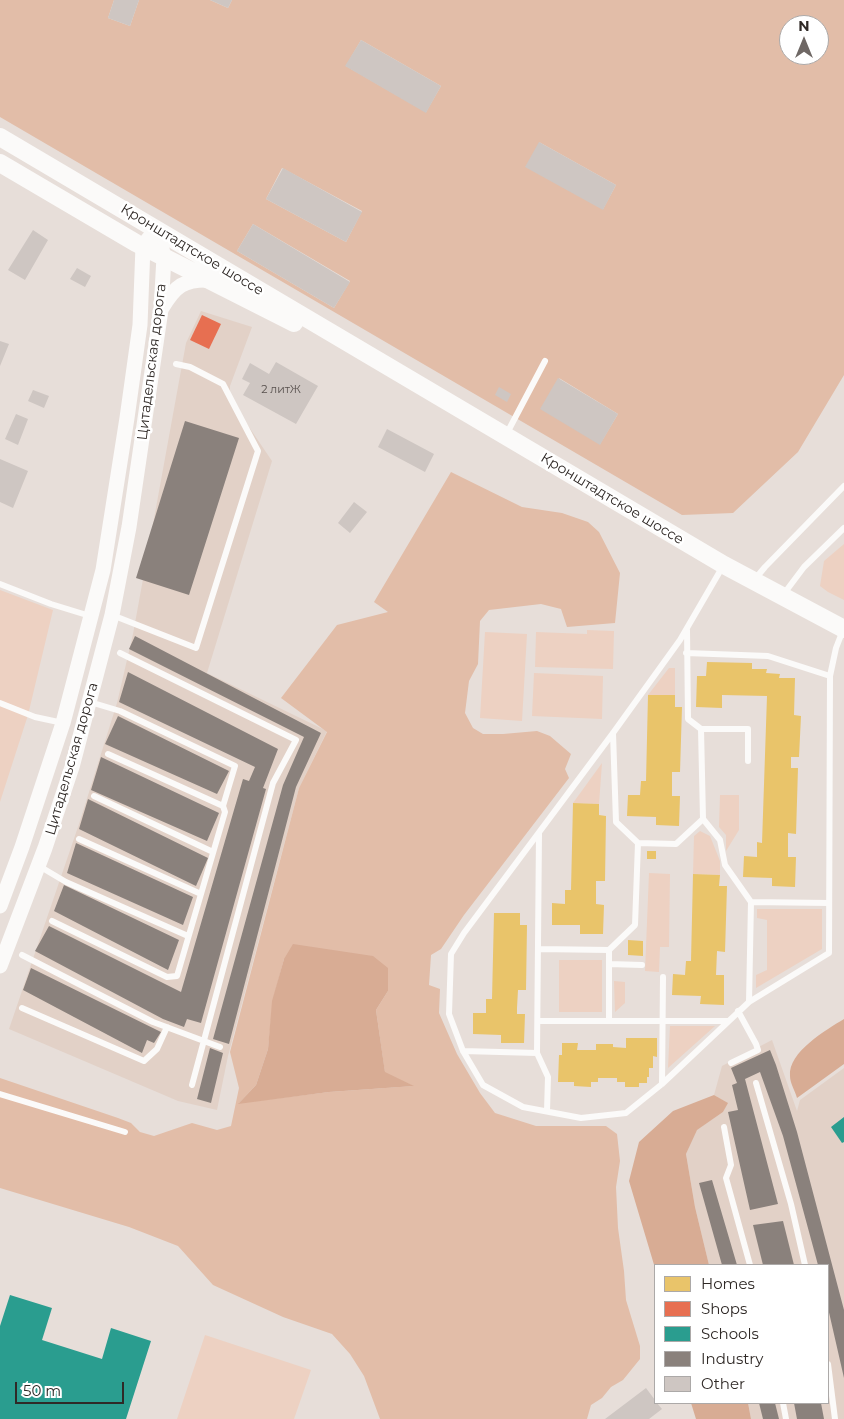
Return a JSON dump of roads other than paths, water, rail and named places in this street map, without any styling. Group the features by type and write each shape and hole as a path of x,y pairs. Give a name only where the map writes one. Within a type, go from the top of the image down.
{"main road":[{"name":"Кронштадтское шоссе","path":"0,137 724,565 844,628"},
{"name":"Кронштадтское шоссе","path":"0,163 143,246 316,334 383,364"}],"street":[{"path":"143,246 157,229"},
{"name":"Цитадельская дорога","path":"0,966 39,866 72,767 112,615 129,527 161,310 164,257 157,229"},
{"name":"Цитадельская дорога","path":"0,903 22,848 63,723 103,570 140,324 143,246"},
{"path":"161,310 172,293 182,284 198,280 210,280"}],"lane":[{"path":"505,436 545,361"},
{"path":"112,615 196,648 258,451 223,384 190,367 176,364"},
{"path":"753,581 764,567 844,486"},
{"path":"782,596 804,567 844,528"},
{"path":"724,565 687,629 613,733 464,933 451,954 449,1014 463,1051 483,1085 523,1107 581,1118 626,1113 662,1084 749,1002 829,953 830,676 836,648 844,628"},
{"path":"0,584 50,604 92,616"},
{"path":"687,629 688,719 701,729 748,729 748,761"},
{"path":"120,652 296,740 273,783 192,1085"},
{"path":"686,653 768,656 830,676"},
{"path":"52,922 167,977 177,976 225,812 223,806 236,766 120,711 90,702"},
{"path":"0,703 35,717 63,723"},
{"path":"701,729 702,819 720,840 725,865 751,902 749,1002"},
{"path":"613,733 616,822 638,843 676,844 702,819"},
{"path":"108,754 223,806"},
{"path":"94,796 213,852"},
{"path":"538,834 539,949 537,1053 548,1077 547,1111"},
{"path":"79,839 200,894"},
{"path":"539,949 609,950 635,925 638,843"},
{"path":"39,866 66,882 188,936"},
{"path":"751,902 829,903"},
{"path":"609,950 609,1021"},
{"path":"22,955 167,1027 204,1042 220,1046"},
{"path":"609,964 642,965"},
{"path":"662,1084 663,977"},
{"path":"22,1008 144,1060 157,1049 167,1027"},
{"path":"731,1063 758,1050 738,1011"},
{"path":"538,1022 728,1021"},
{"path":"463,1051 537,1053"},
{"path":"756,1083 791,1204 805,1264"},
{"path":"0,1094 125,1132"},
{"path":"724,1127 731,1165 726,1178 750,1264"},
{"path":"829,1372 835,1419"},
{"path":"782,1404 786,1419"}]}
